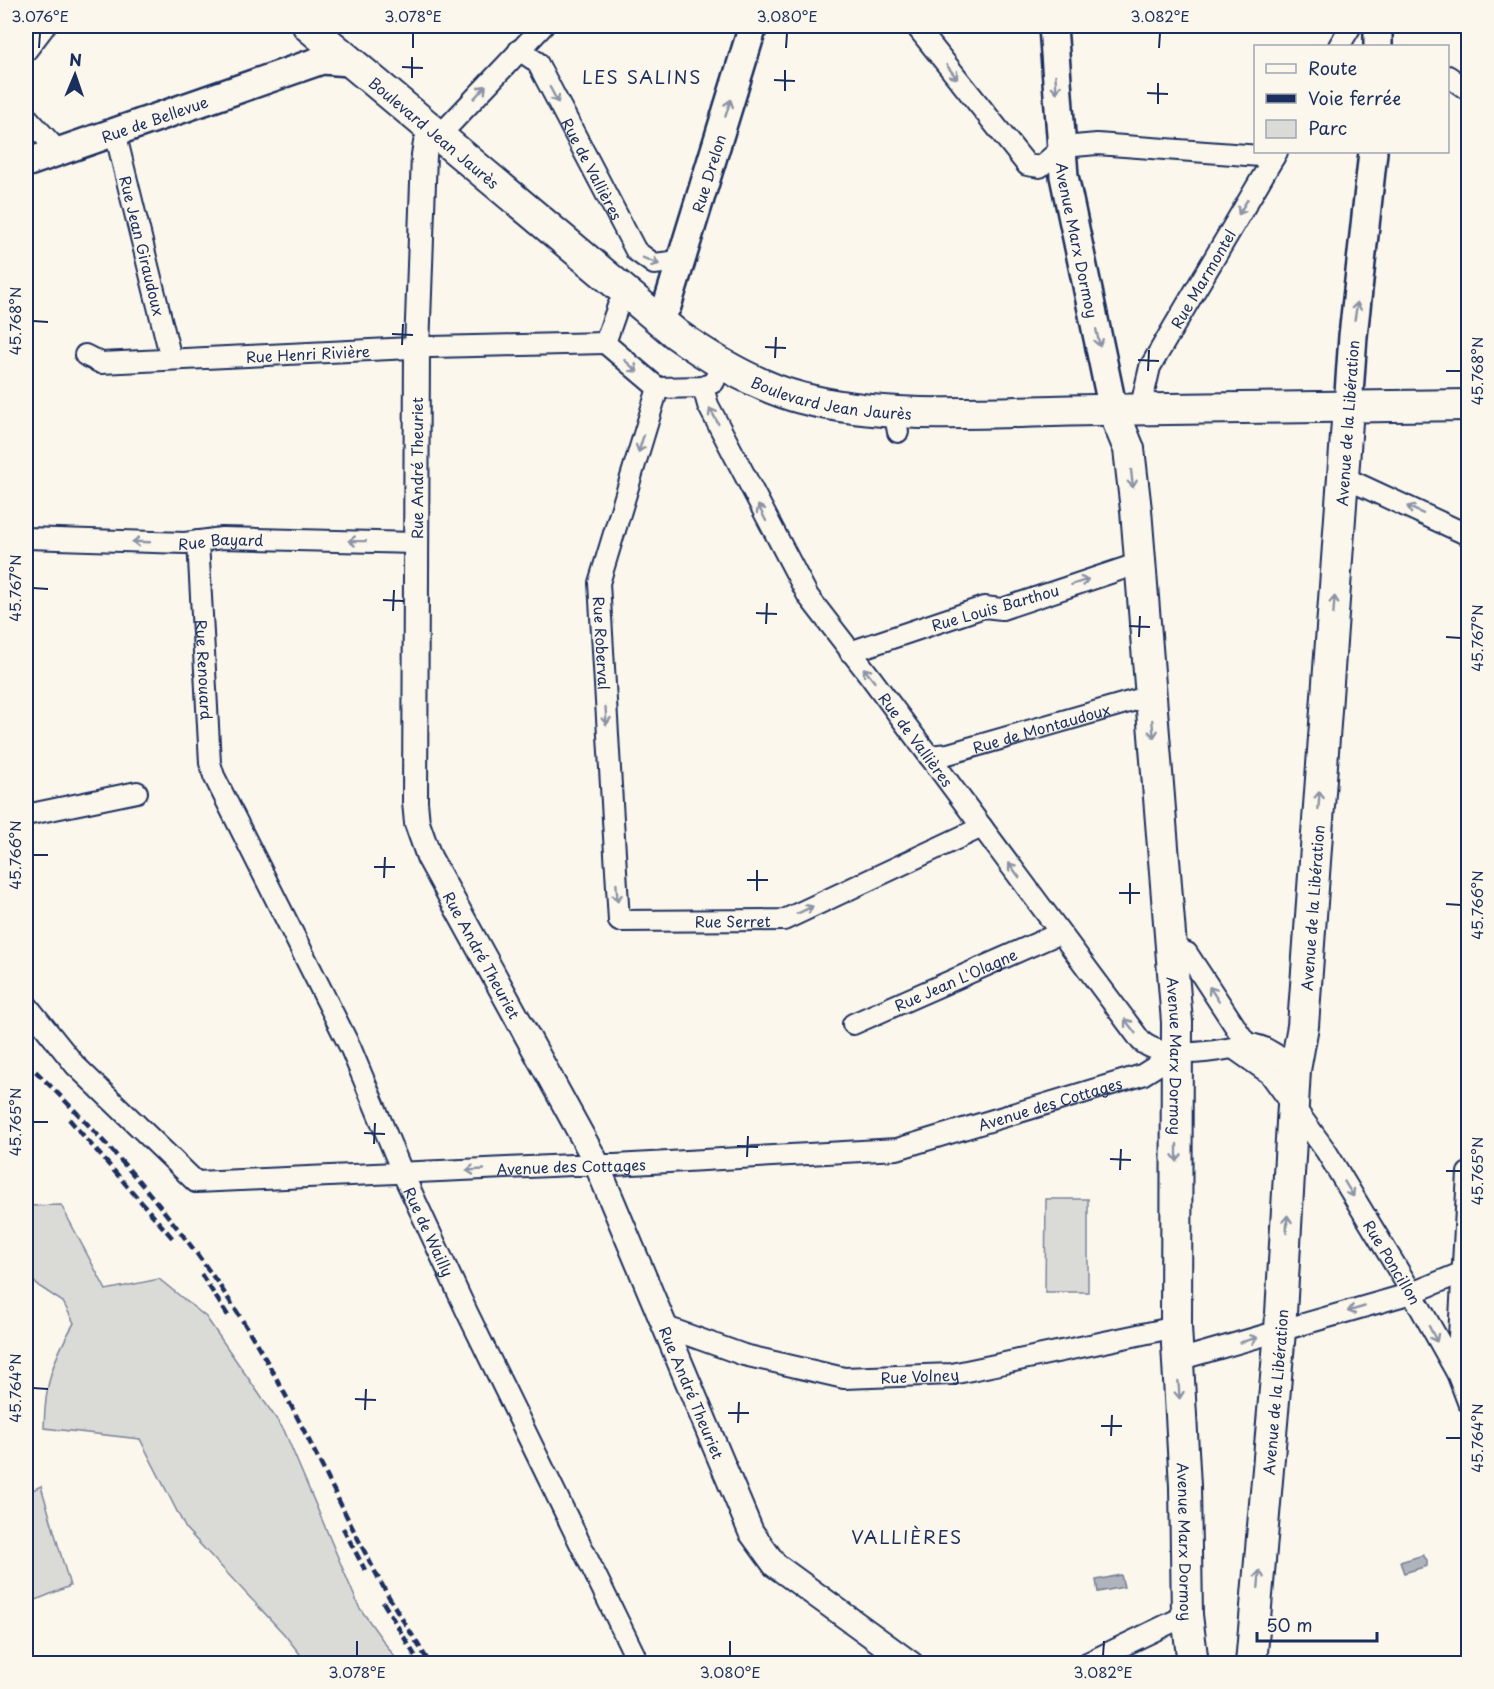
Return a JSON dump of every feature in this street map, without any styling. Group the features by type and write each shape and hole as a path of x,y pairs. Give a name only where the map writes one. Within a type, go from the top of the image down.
{"main road":[{"name":"Rue Drelon","path":"658,318 667,306 753,26"},
{"name":"Avenue Marx Dormoy","path":"1053,26 1063,147 1052,171 1126,410 1140,566 1177,1053 1176,1327 1185,1486 1187,1615 1193,1664"},
{"path":"1378,26 1378,45"},
{"path":"285,72 316,28"},
{"name":"Boulevard Jean Jaurès","path":"316,28 350,62 658,318 712,375 766,386 800,398 896,421 1126,410 1468,405"},
{"name":"Rue de Bellevue","path":"26,163 322,60 350,62"},
{"name":"Avenue de la Libération","path":"1251,1664 1280,1331 1295,1070 1304,1026 1353,336 1374,153"}],"street":[{"path":"26,51 45,26"},
{"path":"440,135 543,26"},
{"path":"916,26 1027,165 1052,171"},
{"name":"Rue de Vallières","path":"519,50 537,62 636,251 654,264 681,261"},
{"path":"1449,77 1468,90"},
{"path":"26,116 58,152"},
{"name":"Rue Jean Giraudoux","path":"115,132 171,359"},
{"name":"Rue André Theuriet","path":"440,135 426,143 424,155 417,348 415,802 419,832 429,857 596,1165 748,1524 775,1565 911,1664"},
{"path":"1063,147 1097,144 1254,153"},
{"path":"1257,153 1275,154"},
{"name":"Rue Marmontel","path":"1126,410 1275,154"},
{"path":"628,294 618,306 605,343 658,388 712,375"},
{"name":"Rue Henri Rivière","path":"85,355 101,363 417,348 605,343"},
{"name":"Rue de Vallières","path":"712,375 708,405 808,596 1141,1041 1160,1053 1177,1053"},
{"name":"Rue Roberval","path":"612,835 599,583 658,388"},
{"path":"1343,477 1468,535"},
{"name":"Rue Bayard","path":"26,538 198,541 222,538 416,543"},
{"name":"Rue Renouard","path":"198,541 210,763 222,797"},
{"name":"Rue Louis Barthou","path":"850,651 984,607 1002,609 1128,567 1140,566"},
{"name":"Rue de Montaudoux","path":"929,756 948,754 1150,696"},
{"path":"26,815 137,792"},
{"name":"Rue de Wailly","path":"222,797 351,1049 403,1174 467,1312 639,1664"},
{"name":"Rue Serret","path":"612,835 619,921 784,920 982,827"},
{"name":"Rue Jean L'Olagne","path":"853,1024 1060,933"},
{"path":"1171,951 1177,949 1187,953 1240,1046"},
{"name":"Avenue des Cottages","path":"26,1004 75,1065 196,1182 596,1165 897,1149 1142,1075 1177,1053"},
{"path":"1177,1053 1240,1046 1267,1050 1295,1070"},
{"name":"Rue Poncillon","path":"1240,1046 1270,1074 1326,1151 1412,1293 1457,1373 1468,1402"},
{"path":"1290,1169 1312,1154 1326,1151"},
{"name":"Rue Poncillon","path":"1457,1373 1465,1272 1468,1173"},
{"path":"1178,1360 1412,1293 1465,1272"},
{"name":"Rue Volney","path":"666,1327 744,1355 844,1378 951,1374 1176,1327"},
{"path":"1085,1664 1187,1615"}],"green space":[{"path":"1046,1199 1088,1199 1088,1292 1045,1292"},
{"path":"61,1205 106,1290 159,1279 206,1317 284,1430 359,1607 399,1663 307,1663 284,1634 186,1529 140,1439 44,1428 46,1398 51,1373 60,1349 74,1323 63,1302 37,1285 26,1271 26,1206"},
{"path":"41,1486 70,1586 31,1602 26,1580 26,1493"}],"shaded area":[{"path":"1423,1555 1427,1560 1427,1566 1404,1573 1400,1562"},
{"path":"1121,1575 1124,1587 1098,1592 1096,1580"}],"railway":[{"path":"26,1062 92,1129 154,1199 184,1236 238,1313 294,1412 385,1590 430,1664"},
{"path":"69,1119 175,1241"},
{"path":"201,1274 229,1317"},
{"path":"343,1528 365,1570"},
{"path":"383,1602 420,1664"}],"district":[{"name":"LES SALINS","path":"642,76"},
{"name":"VALLIÈRES","path":"907,1536"}]}
